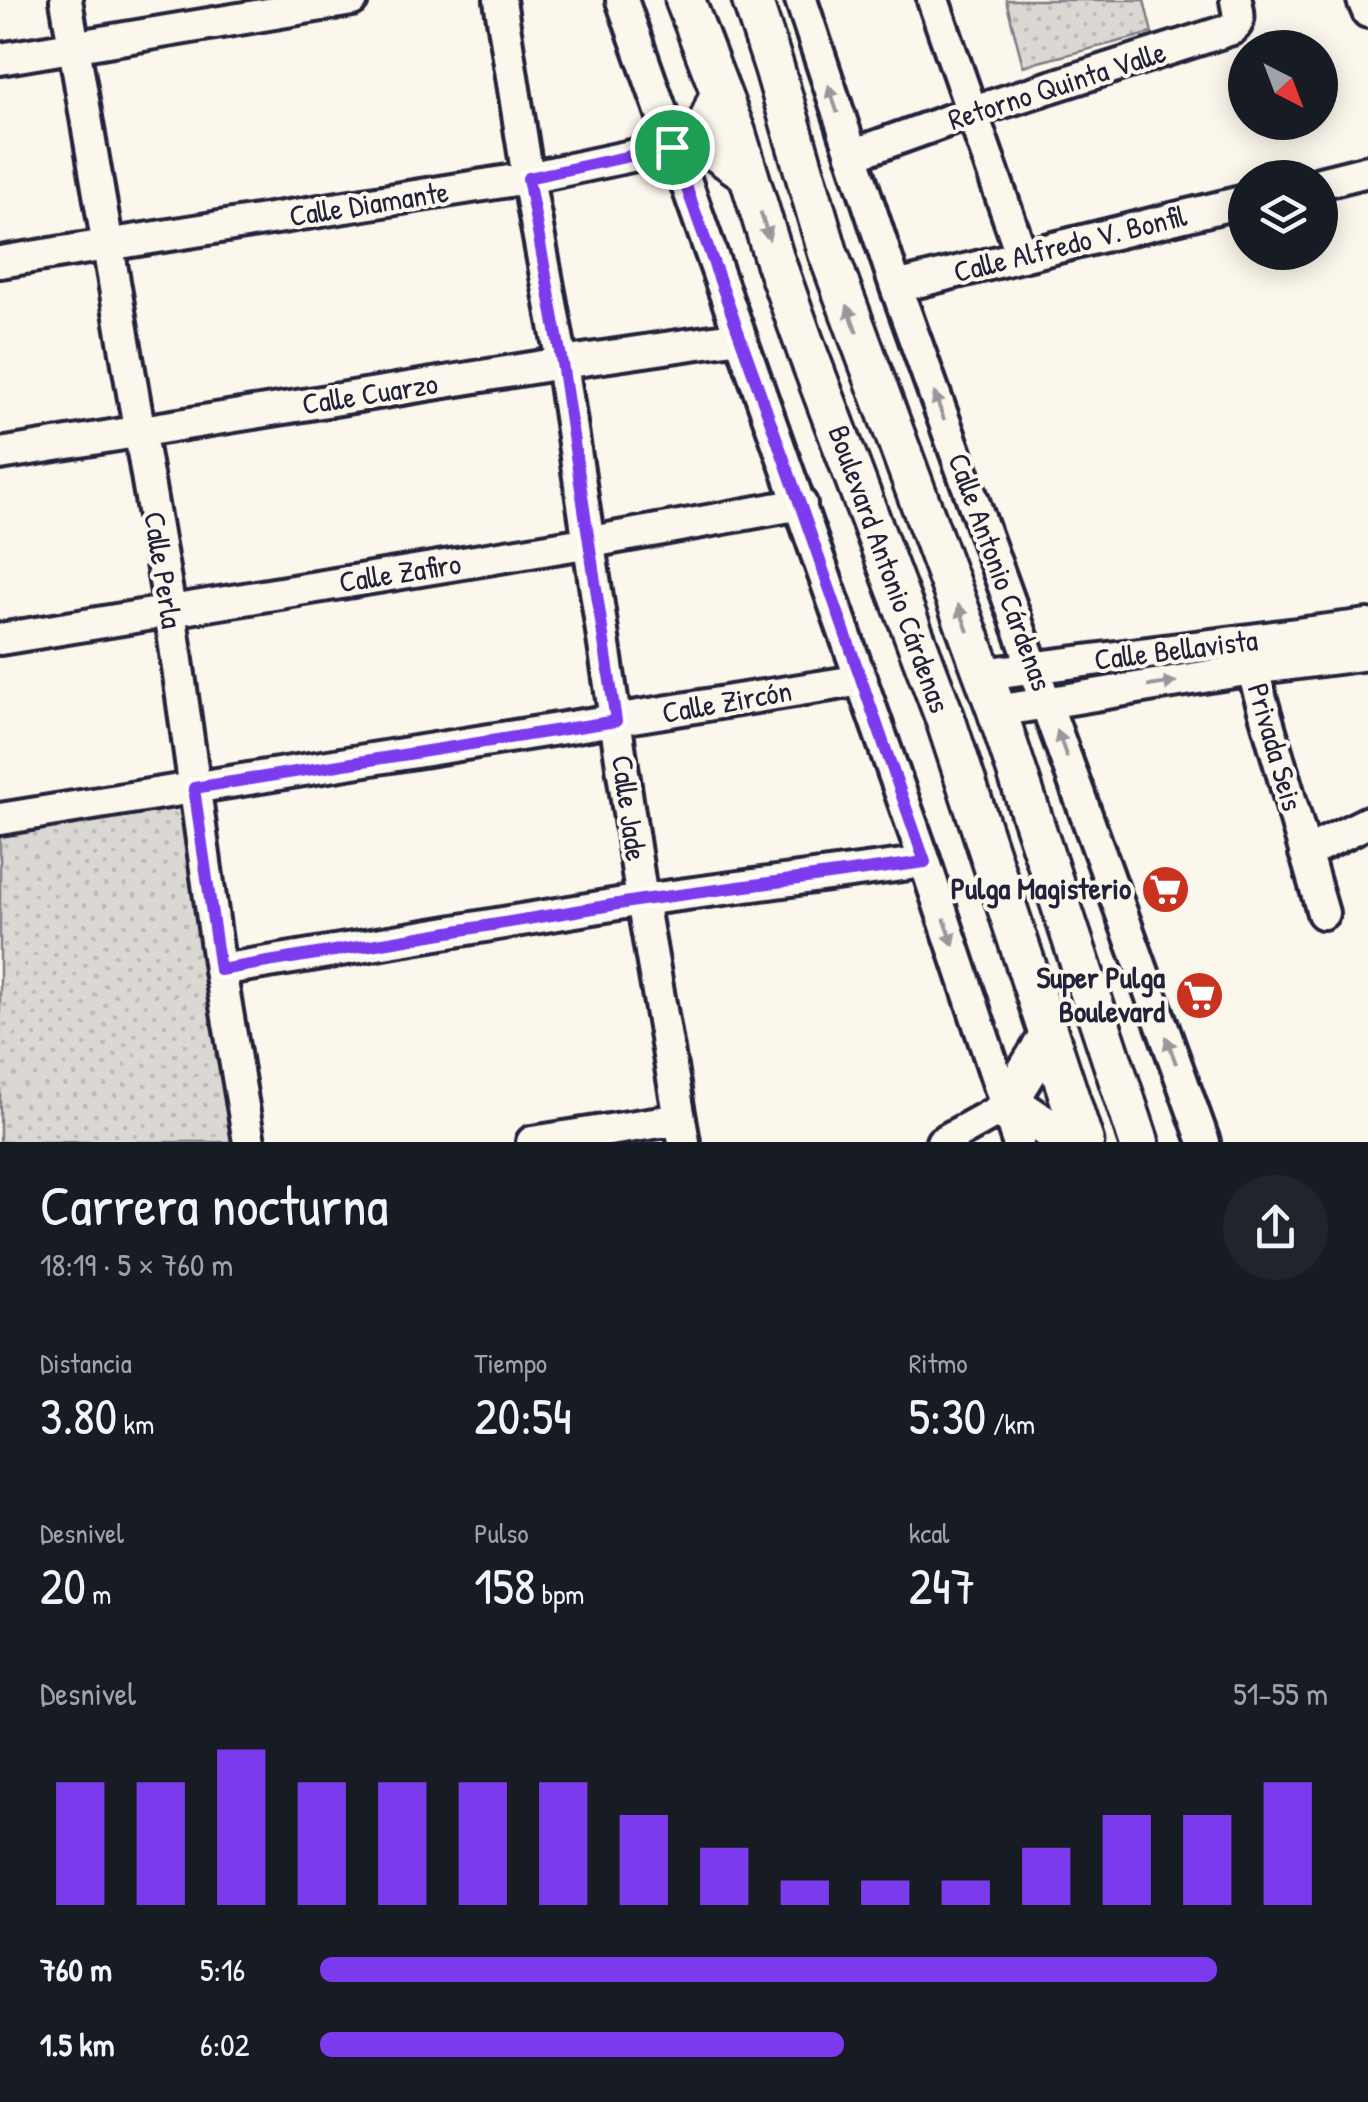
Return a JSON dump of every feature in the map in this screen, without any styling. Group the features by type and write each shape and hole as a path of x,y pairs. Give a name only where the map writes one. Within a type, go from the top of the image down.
{"main road":[{"name":"Boulevard Antonio Cárdenas","path":"685,0 720,93 703,140 748,174 807,351 944,718 1084,1142"},
{"name":"Boulevard Antonio Cárdenas","path":"752,0 828,253 997,711 1139,1142"},
{"path":"703,140 748,122 774,67"},
{"path":"703,140 762,146 828,253"},
{"path":"1011,1125 1049,1036"},
{"path":"1011,1125 1024,1112 1068,1142"}],"street":[{"name":"Calle Perla","path":"66,0 170,610 220,970 249,1142"},
{"path":"0,59 352,0"},
{"name":"Calle Jade","path":"500,0 562,363 642,900 682,1130"},
{"path":"622,0 703,140 740,337 925,862 1011,1125 942,1142"},
{"name":"Calle Antonio Cárdenas","path":"801,0 896,287 1204,1142"},
{"path":"933,0 1022,256"},
{"name":"Retorno Quinta Valle","path":"852,155 972,112 1232,29 1240,18 1236,0"},
{"path":"1362,0 1368,12"},
{"name":"Calle Diamante","path":"0,262 528,178 703,140"},
{"path":"1338,178 1368,171"},
{"name":"Calle Alfredo V. Bonfil","path":"896,287 1228,205"},
{"name":"Calle Cuarzo","path":"0,454 740,337"},
{"name":"Calle Zafiro","path":"0,639 800,504"},
{"name":"Calle Bellavista","path":"997,711 1047,703 1368,625"},
{"name":"Calle Bellavista","path":"983,674 1248,655 1368,654"},
{"name":"Privada Seis","path":"1248,655 1323,912"},
{"name":"Calle Zircón","path":"0,820 862,680"},
{"name":"Privada Seis","path":"1305,852 1368,822"},
{"path":"220,970 642,900 925,862"},
{"path":"532,1142 682,1130"}],"shaded area":[{"path":"1006,0 1144,0 1152,33 1023,66"},
{"path":"182,806 233,1142 0,1142 0,832"}],"place":[{"name":"Pulga Magisterio","path":"1166,889"},
{"name":"Super Pulga Boulevard","path":"1200,995"}],"route":[{"path":"672,147 925,862 642,900 220,970 194,788 616,721 562,363 528,178 672,147"}]}
